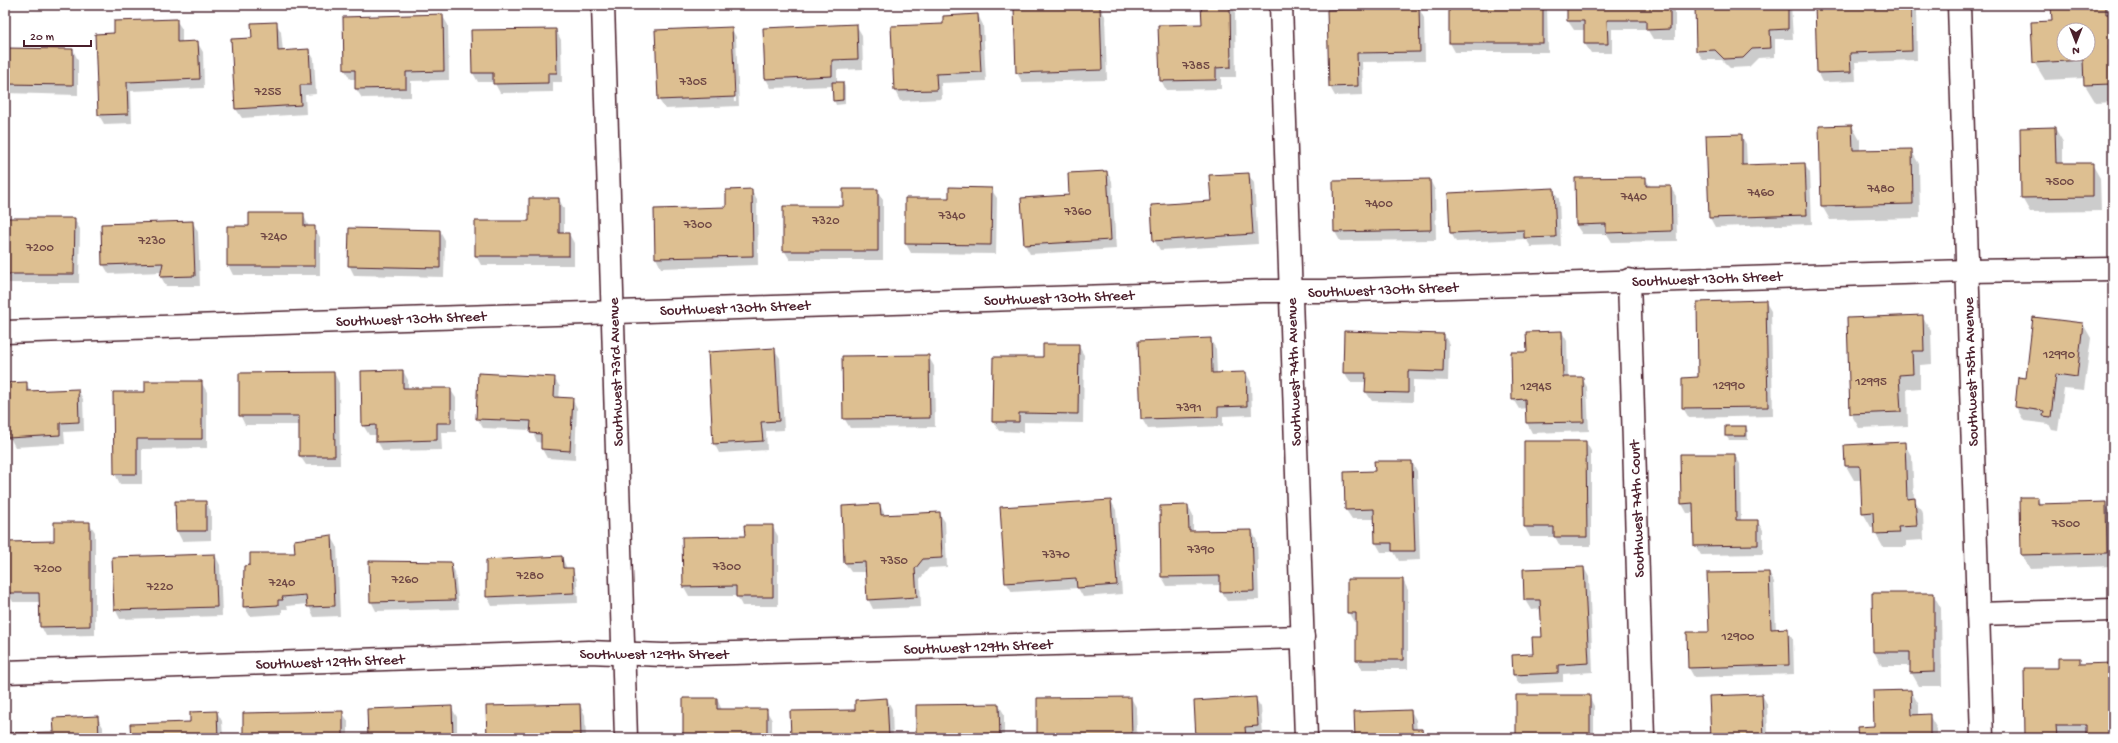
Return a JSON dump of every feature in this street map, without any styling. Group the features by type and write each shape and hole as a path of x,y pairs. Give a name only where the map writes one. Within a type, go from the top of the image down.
{"street":[{"name":"Southwest 73rd Avenue","path":"603,5 626,738"},
{"name":"Southwest 74th Avenue","path":"1281,5 1306,738"},
{"name":"Southwest 75th Avenue","path":"1959,5 1982,738"},
{"name":"Southwest 130th Street","path":"5,332 613,311 1629,280 1967,270 2113,269"},
{"name":"Southwest 74th Court","path":"1629,280 1643,738"},
{"path":"1978,614 2113,610"},
{"name":"Southwest 129th Street","path":"5,672 589,652 663,655 1302,637"}],"building":[{"path":"1201,5 1230,5 1231,67 1216,68 1216,80 1160,81 1158,25 1202,24"},
{"path":"1449,5 1543,5 1543,43 1449,43"},
{"path":"1567,5 1670,5 1670,29 1646,30 1646,20 1607,20 1608,44 1584,44 1584,21 1567,21"},
{"path":"1695,5 1788,5 1788,29 1770,30 1771,48 1752,49 1743,58 1724,59 1715,50 1696,51"},
{"path":"1815,5 1911,5 1912,51 1850,53 1851,72 1817,73"},
{"path":"2051,5 2106,5 2106,14 2113,14 2113,46 2109,46 2111,84 2084,85 2083,62 2096,62 2096,22 2056,22 2056,62 2033,63 2031,22 2052,21"},
{"path":"1100,6 1102,70 1016,73 1014,8"},
{"path":"1419,7 1420,52 1357,53 1358,86 1329,87 1327,10"},
{"path":"443,14 444,71 406,72 406,88 355,89 355,70 344,70 343,17"},
{"path":"978,14 981,72 936,74 937,90 894,91 891,26 943,24 943,16"},
{"path":"177,19 177,42 198,41 200,79 127,82 128,114 98,115 95,34 114,33 114,21"},
{"path":"277,22 278,51 309,49 311,85 300,85 301,105 235,109 231,39 252,38 251,23"},
{"path":"857,24 858,59 832,60 832,76 765,79 763,28"},
{"path":"732,27 735,97 658,100 655,30"},
{"path":"556,29 557,73 548,73 548,83 493,84 493,73 472,73 471,30"},
{"path":"5,48 73,49 73,85 5,84"},
{"path":"832,82 843,82 843,100 833,101"},
{"path":"1852,125 1853,150 1912,149 1913,204 1821,206 1819,126"},
{"path":"2055,127 2056,163 2093,163 2093,197 2021,198 2020,128"},
{"path":"1742,134 1742,165 1805,163 1807,215 1709,218 1706,135"},
{"path":"1107,171 1111,240 1024,245 1021,198 1069,195 1068,173"},
{"path":"1249,173 1253,234 1153,241 1151,205 1211,201 1209,175"},
{"path":"1646,177 1646,186 1671,186 1672,231 1606,233 1606,224 1576,225 1575,178"},
{"path":"1430,179 1431,230 1334,232 1333,181"},
{"path":"949,187 992,188 991,245 905,244 905,198 949,198"},
{"path":"1554,188 1556,237 1524,238 1524,230 1450,233 1448,193"},
{"path":"752,189 753,256 655,258 654,209 726,207 726,190"},
{"path":"843,189 878,189 878,251 783,251 783,206 843,206"},
{"path":"529,198 559,198 559,233 569,233 569,256 475,256 475,221 529,221"},
{"path":"249,213 304,213 304,226 315,226 315,266 227,266 227,226 249,226"},
{"path":"5,218 75,218 74,274 5,274"},
{"path":"193,221 195,276 160,277 163,263 102,265 101,224"},
{"path":"349,228 440,230 440,268 348,266"},
{"path":"1766,300 1768,407 1682,408 1682,378 1698,377 1697,302"},
{"path":"1923,315 1924,351 1912,351 1913,374 1899,375 1901,412 1850,414 1847,318"},
{"path":"2033,317 2083,323 2077,377 2056,374 2051,417 2043,416 2044,411 2015,407 2018,377 2026,378"},
{"path":"1344,331 1444,334 1443,372 1408,371 1408,393 1365,392 1366,373 1343,373"},
{"path":"1562,331 1563,377 1583,377 1584,422 1526,423 1525,399 1512,400 1511,352 1527,352 1526,332"},
{"path":"1211,338 1212,373 1246,372 1247,406 1218,407 1218,417 1141,419 1138,341"},
{"path":"1043,344 1079,344 1078,414 1019,413 1019,422 992,422 993,357 1043,357"},
{"path":"775,348 779,421 761,422 763,441 713,444 708,352"},
{"path":"929,355 930,418 843,419 842,356"},
{"path":"403,370 403,388 451,388 451,423 437,423 437,440 376,442 376,425 362,426 361,371"},
{"path":"334,372 335,456 299,456 299,416 239,416 239,373"},
{"path":"478,373 555,377 554,397 573,398 570,451 541,449 541,434 530,433 531,421 476,419"},
{"path":"145,381 202,381 202,439 137,439 137,474 114,474 113,392 145,392"},
{"path":"27,382 27,391 78,389 79,422 60,423 60,435 8,438 8,426 5,427 5,383"},
{"path":"1725,426 1746,426 1746,436 1725,436"},
{"path":"1524,441 1586,441 1587,537 1554,537 1554,527 1524,527"},
{"path":"1905,442 1907,499 1915,498 1917,526 1898,527 1899,533 1874,534 1873,512 1862,513 1860,466 1845,466 1844,445"},
{"path":"1680,454 1735,454 1736,520 1758,520 1758,545 1694,546 1693,503 1681,504"},
{"path":"1374,461 1412,461 1415,551 1392,551 1392,543 1375,543 1374,509 1345,510 1344,472 1375,471"},
{"path":"2020,497 2038,497 2038,504 2106,502 2107,553 2021,555"},
{"path":"1111,500 1117,585 1077,588 1076,578 1005,583 1000,507"},
{"path":"175,501 206,501 206,531 176,531"},
{"path":"880,504 881,515 940,512 942,558 923,559 915,569 917,597 867,600 865,562 844,563 842,506"},
{"path":"1188,505 1189,531 1252,530 1254,591 1220,592 1220,576 1161,577 1160,506"},
{"path":"54,522 90,522 90,626 40,627 39,593 7,593 7,542 54,541"},
{"path":"744,525 773,525 773,597 736,597 736,586 683,587 682,537 745,536"},
{"path":"332,535 335,606 307,607 306,595 282,597 283,600 278,600 278,605 243,607 244,566 250,565 250,553 295,553 294,540"},
{"path":"215,554 217,607 114,610 112,557"},
{"path":"562,556 563,568 573,568 574,593 486,597 486,560"},
{"path":"369,561 451,562 455,600 370,602"},
{"path":"1584,567 1589,663 1558,665 1558,673 1513,675 1512,655 1533,654 1532,637 1542,637 1540,600 1524,600 1523,569"},
{"path":"1769,572 1771,629 1788,628 1789,665 1688,668 1687,632 1709,632 1707,573"},
{"path":"1347,579 1403,579 1403,660 1356,660 1356,613 1347,613"},
{"path":"1872,593 1934,593 1934,672 1910,673 1910,652 1873,652"},
{"path":"2058,658 2080,658 2080,664 2113,663 2113,736 2086,737 2086,725 2056,725 2057,738 2025,738 2024,668 2058,668"},
{"path":"1911,690 1912,715 1930,714 1930,738 1858,738 1857,727 1874,726 1873,691"},
{"path":"1762,694 1764,738 1711,738 1709,696"},
{"path":"1516,695 1590,695 1590,738 1516,737"},
{"path":"1131,697 1132,738 1037,738 1037,698"},
{"path":"1256,697 1258,726 1245,727 1246,738 1196,738 1194,701"},
{"path":"683,698 717,698 717,709 767,709 767,738 683,738"},
{"path":"887,698 889,738 791,738 790,711 855,710 855,700"},
{"path":"580,704 581,738 487,738 486,706"},
{"path":"999,704 1000,738 916,738 916,705"},
{"path":"452,706 453,738 368,738 367,709"},
{"path":"1411,710 1412,729 1422,729 1423,738 1355,738 1354,712"},
{"path":"217,711 218,738 131,738 130,724 190,722 190,712"},
{"path":"343,711 343,738 243,738 243,713"},
{"path":"98,716 99,738 9,738 9,733 54,732 53,718"}]}
